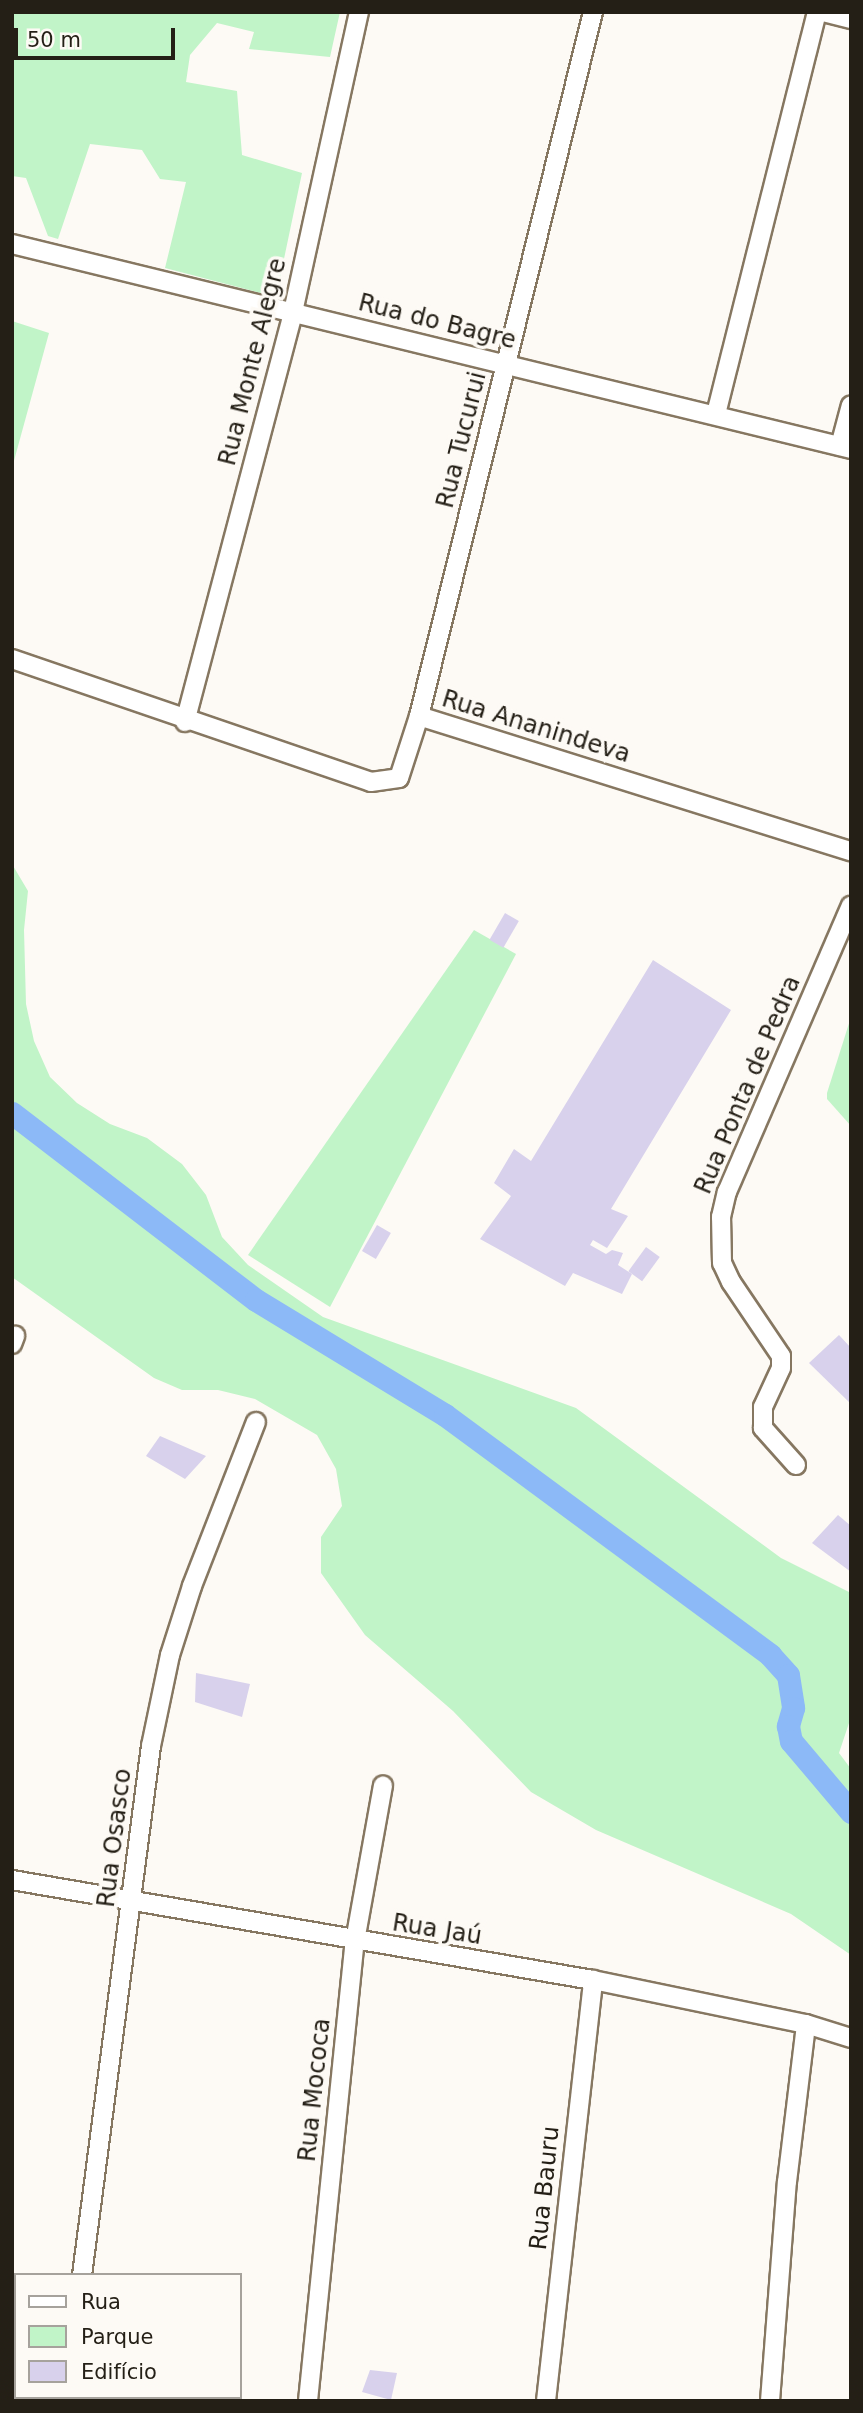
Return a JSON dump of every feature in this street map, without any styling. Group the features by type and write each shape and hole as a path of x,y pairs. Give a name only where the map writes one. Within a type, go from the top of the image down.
{"street":[{"name":"Rua Monte Alegre","path":"185,722 293,312 359,12"},
{"name":"Rua Tucurui","path":"419,716 593,12"},
{"path":"716,414 817,12"},
{"path":"823,12 851,19"},
{"name":"Rua do Bagre","path":"12,244 716,414 845,448"},
{"path":"845,448 851,405"},
{"name":"Rua Ananindeva","path":"12,659 185,722 371,782 387,783 399,778 419,716 851,850"},
{"name":"Rua Ponta de Pedra","path":"796,1465 763,1428 763,1407 781,1368 781,1356 726,1273 721,1217 727,1192 851,906"},
{"name":"Rua Osasco","path":"82,2273 151,1746 170,1656 256,1422"},
{"name":"Rua Mococa","path":"308,2401 355,1941 383,1785"},
{"name":"Rua Jaú","path":"12,1880 593,1980 806,2024 851,2038"},
{"name":"Rua Bauru","path":"546,2401 593,1980"},
{"path":"770,2401 786,2182 806,2024"}],"green space":[{"path":"12,12 340,12 330,57 249,49 254,32 217,23 190,55 186,82 237,91 242,155 302,173 276,297 165,268 186,182 160,179 142,150 90,144 58,239 48,236 26,178 12,176"},
{"path":"12,321 49,333 12,468"},
{"path":"12,864 28,891 24,930 26,1004 34,1041 50,1077 77,1103 110,1124 147,1138 182,1164 206,1195 222,1237 248,1265 323,1317 576,1408 781,1558 851,1593 851,1717 839,1753 851,1769 851,1955 791,1914 596,1830 531,1792 453,1711 365,1635 321,1573 321,1537 342,1506 336,1469 317,1435 255,1399 218,1390 182,1390 154,1378 12,1277"},
{"path":"474,930 516,954 330,1307 248,1255"},
{"path":"851,1017 851,1126 827,1099 827,1093"}],"building":[{"path":"505,913 519,921 503,948 490,940"},
{"path":"653,960 731,1010 611,1209 628,1216 607,1248 593,1240 590,1245 606,1254 612,1250 623,1253 618,1265 632,1274 622,1294 573,1273 565,1286 480,1239 511,1196 494,1183 514,1149 531,1161"},
{"path":"377,1225 391,1233 376,1259 362,1251"},
{"path":"646,1247 660,1257 642,1281 628,1271"},
{"path":"839,1335 851,1348 851,1404 809,1363"},
{"path":"160,1436 206,1456 185,1479 146,1456"},
{"path":"838,1515 851,1526 851,1572 812,1543"},
{"path":"196,1673 250,1684 242,1717 195,1702"},
{"path":"370,2370 397,2373 391,2400 362,2392"}],"waterway":[{"path":"12,1113 256,1300 445,1415 770,1655 788,1675 793,1708 788,1726 791,1741 851,1812"}]}
